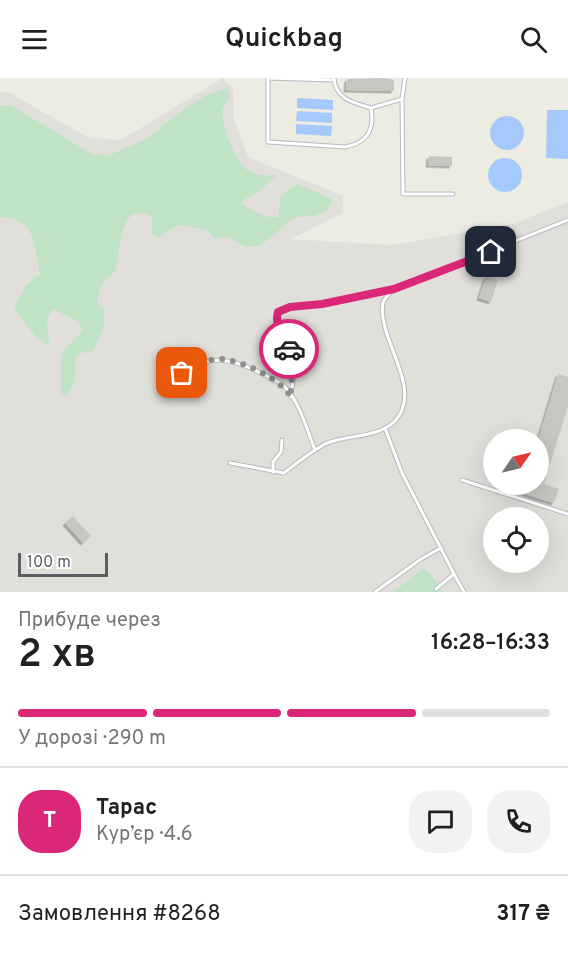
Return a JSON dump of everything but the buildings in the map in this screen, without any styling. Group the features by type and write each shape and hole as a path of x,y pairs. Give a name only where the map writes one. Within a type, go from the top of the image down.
{"lane":[{"path":"371,108 373,120 371,130 366,139 356,145 345,147 268,142 268,78 334,79 335,87 342,97 371,108 402,99"},
{"path":"405,78 402,99 403,194 453,194"},
{"path":"291,397 294,364 277,324 278,312 290,307 322,304 394,289 568,220"},
{"path":"230,463 284,473 326,444 347,437 379,432 395,421 404,400 403,380 383,316 383,301 394,289"},
{"path":"182,373 198,364 220,359 240,363 277,381 285,387 298,408 315,450"},
{"path":"385,428 402,473 464,592"},
{"path":"273,472 273,462 281,452 282,440"},
{"path":"462,480 568,514"},
{"path":"375,592 421,559 441,548"},
{"path":"436,589 454,574"}],"shaded area":[{"path":"223,78 233,89 234,119 248,157 343,196 343,213 291,239 392,245 513,224 568,202 568,592 0,592 0,93 6,91 89,138 121,140"}],"green space":[{"path":"227,88 230,95 222,114 234,152 249,171 263,175 277,175 241,203 263,215 278,217 281,196 297,184 333,199 325,212 313,216 295,217 261,245 245,247 228,236 216,239 206,229 178,225 158,238 152,235 152,217 141,213 133,215 123,230 115,270 103,282 99,294 97,302 104,310 104,326 93,351 81,353 75,359 75,382 66,397 61,393 61,354 83,330 79,322 54,309 47,321 50,346 35,336 14,309 26,285 40,274 32,235 28,228 12,219 0,217 0,106 12,106 92,154 107,156 149,137 184,109 205,96"},
{"path":"424,568 443,592 393,592"}],"water":[{"path":"297,98 333,100 333,110 297,108"},
{"path":"547,110 568,110 568,159 546,158"},
{"path":"297,111 332,113 332,123 296,121"},
{"path":"507,116 519,121 524,133 519,145 507,150 495,145 490,133 495,121"},
{"path":"296,124 332,126 331,136 296,134"},
{"path":"505,158 517,163 522,175 517,187 505,192 493,187 488,175 493,163"}],"way so far":[{"path":"182,373 198,364 220,359 240,363 277,381 285,387 291,397 294,364 289,349"}],"route":[{"path":"289,349 277,324 278,312 290,307 322,304 394,289 491,252"}]}
